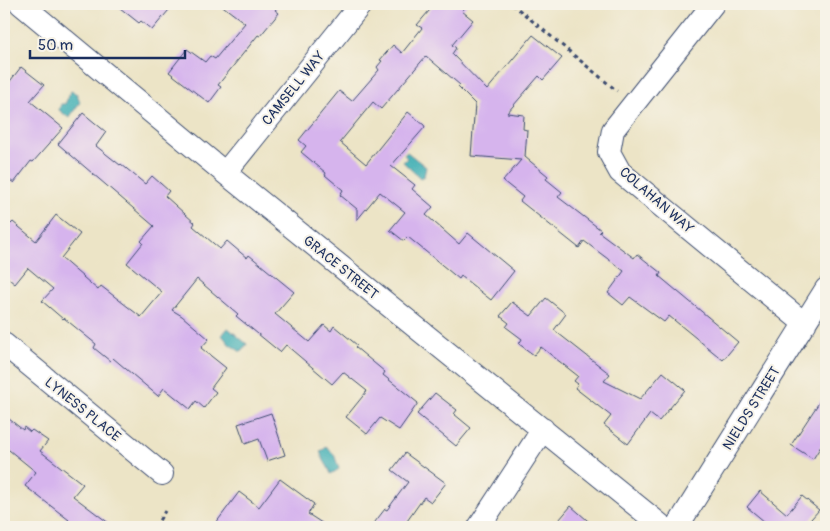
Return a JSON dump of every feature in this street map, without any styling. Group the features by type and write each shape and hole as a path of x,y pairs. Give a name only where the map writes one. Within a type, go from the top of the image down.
{"street":[{"path":"4,8 8,4"},
{"name":"GRACE STREET","path":"21,4 225,173 663,527"},
{"name":"CAMSELL WAY","path":"225,173 361,4"},
{"name":"COLAHAN WAY","path":"713,4 612,130 610,152 620,172 805,324"},
{"name":"NIELDS STREET","path":"676,527 826,289"},
{"name":"LYNESS PLACE","path":"4,344 162,474"},
{"path":"479,527 543,429"}],"path":[{"path":"512,4 634,104"},
{"path":"155,527 165,511"}],"water":[{"path":"71,91 77,94 80,102 69,118 59,110 61,104 65,104"},
{"path":"407,152 426,167 424,176 420,178 403,162 407,158 404,155"},
{"path":"228,328 247,344 241,352 229,344 222,335"},
{"path":"326,447 334,454 339,469 331,474 320,451"}],"building":[{"path":"115,4 174,4 152,30 141,21 139,23"},
{"path":"220,4 280,4 275,10 279,13 260,36 258,35 218,85 221,87 209,103 169,72 187,49 205,62 210,56 215,59 245,23"},
{"path":"435,4 468,4 462,11 473,20 452,45 456,48 452,54 487,90 533,35 562,58 543,80 539,76 507,113 524,115 523,129 527,130 525,157 548,176 546,179 562,192 558,197 601,230 599,232 634,258 637,254 661,273 659,276 738,342 723,360 669,316 664,322 630,297 623,305 608,293 624,271 584,241 579,248 520,201 523,197 503,181 521,160 471,156 475,104 458,87 460,85 426,56 381,109 373,102 340,142 366,164 408,112 424,125 425,127 391,166 415,185 412,189 433,207 426,215 459,244 468,233 514,271 491,300 461,276 459,279 408,237 404,241 390,230 405,212 380,192 357,220 357,209 340,195 343,190 301,152 306,146 299,140 339,91 352,101 379,70 377,67 382,61 380,60 393,45 402,53 422,28 417,25"},
{"path":"21,67 44,85 30,101 63,128 33,162 31,161 14,183 4,176 4,89"},
{"path":"83,113 106,132 96,146 145,184 152,176 169,191 165,196 195,223 193,226 220,249 227,241 247,258 249,255 294,292 275,314 309,342 324,325 331,331 334,326 357,345 355,347 385,372 383,375 418,403 399,430 380,418 367,434 346,417 367,391 343,372 332,384 286,345 280,352 236,316 238,314 197,279 172,310 209,339 201,348 226,368 211,388 216,392 204,408 196,401 190,409 164,388 158,396 113,358 110,361 94,348 96,344 42,301 53,289 28,268 15,284 4,275 4,218 11,224 13,222 36,241 56,215 80,234 61,258 98,290 101,286 141,317 162,292 127,263 143,243 141,241 154,226 58,144"},
{"path":"546,298 566,314 554,330 610,374 604,381 640,399 663,372 685,390 659,421 650,414 628,444 604,425 611,416 575,388 578,384 574,381 578,376 541,347 534,355 519,344 522,339 506,327 509,323 500,316 512,302 531,316"},
{"path":"826,392 826,438 813,459 791,445"},
{"path":"435,393 457,410 454,414 471,428 456,446 417,414"},
{"path":"271,413 285,455 267,461 259,439 245,444 238,424"},
{"path":"4,415 23,430 24,427 30,432 32,430 48,441 40,451 83,484 73,496 114,527 62,527 69,520 25,486 36,472 4,446"},
{"path":"405,453 446,483 431,502 424,497 405,524 410,527 371,527 385,509 387,510 408,482 392,470"},
{"path":"280,479 314,504 308,514 328,527 213,527 239,492 259,507"},
{"path":"760,491 787,514 802,496 819,510 804,527 771,527 747,507"},
{"path":"571,506 595,527 553,527"}]}
